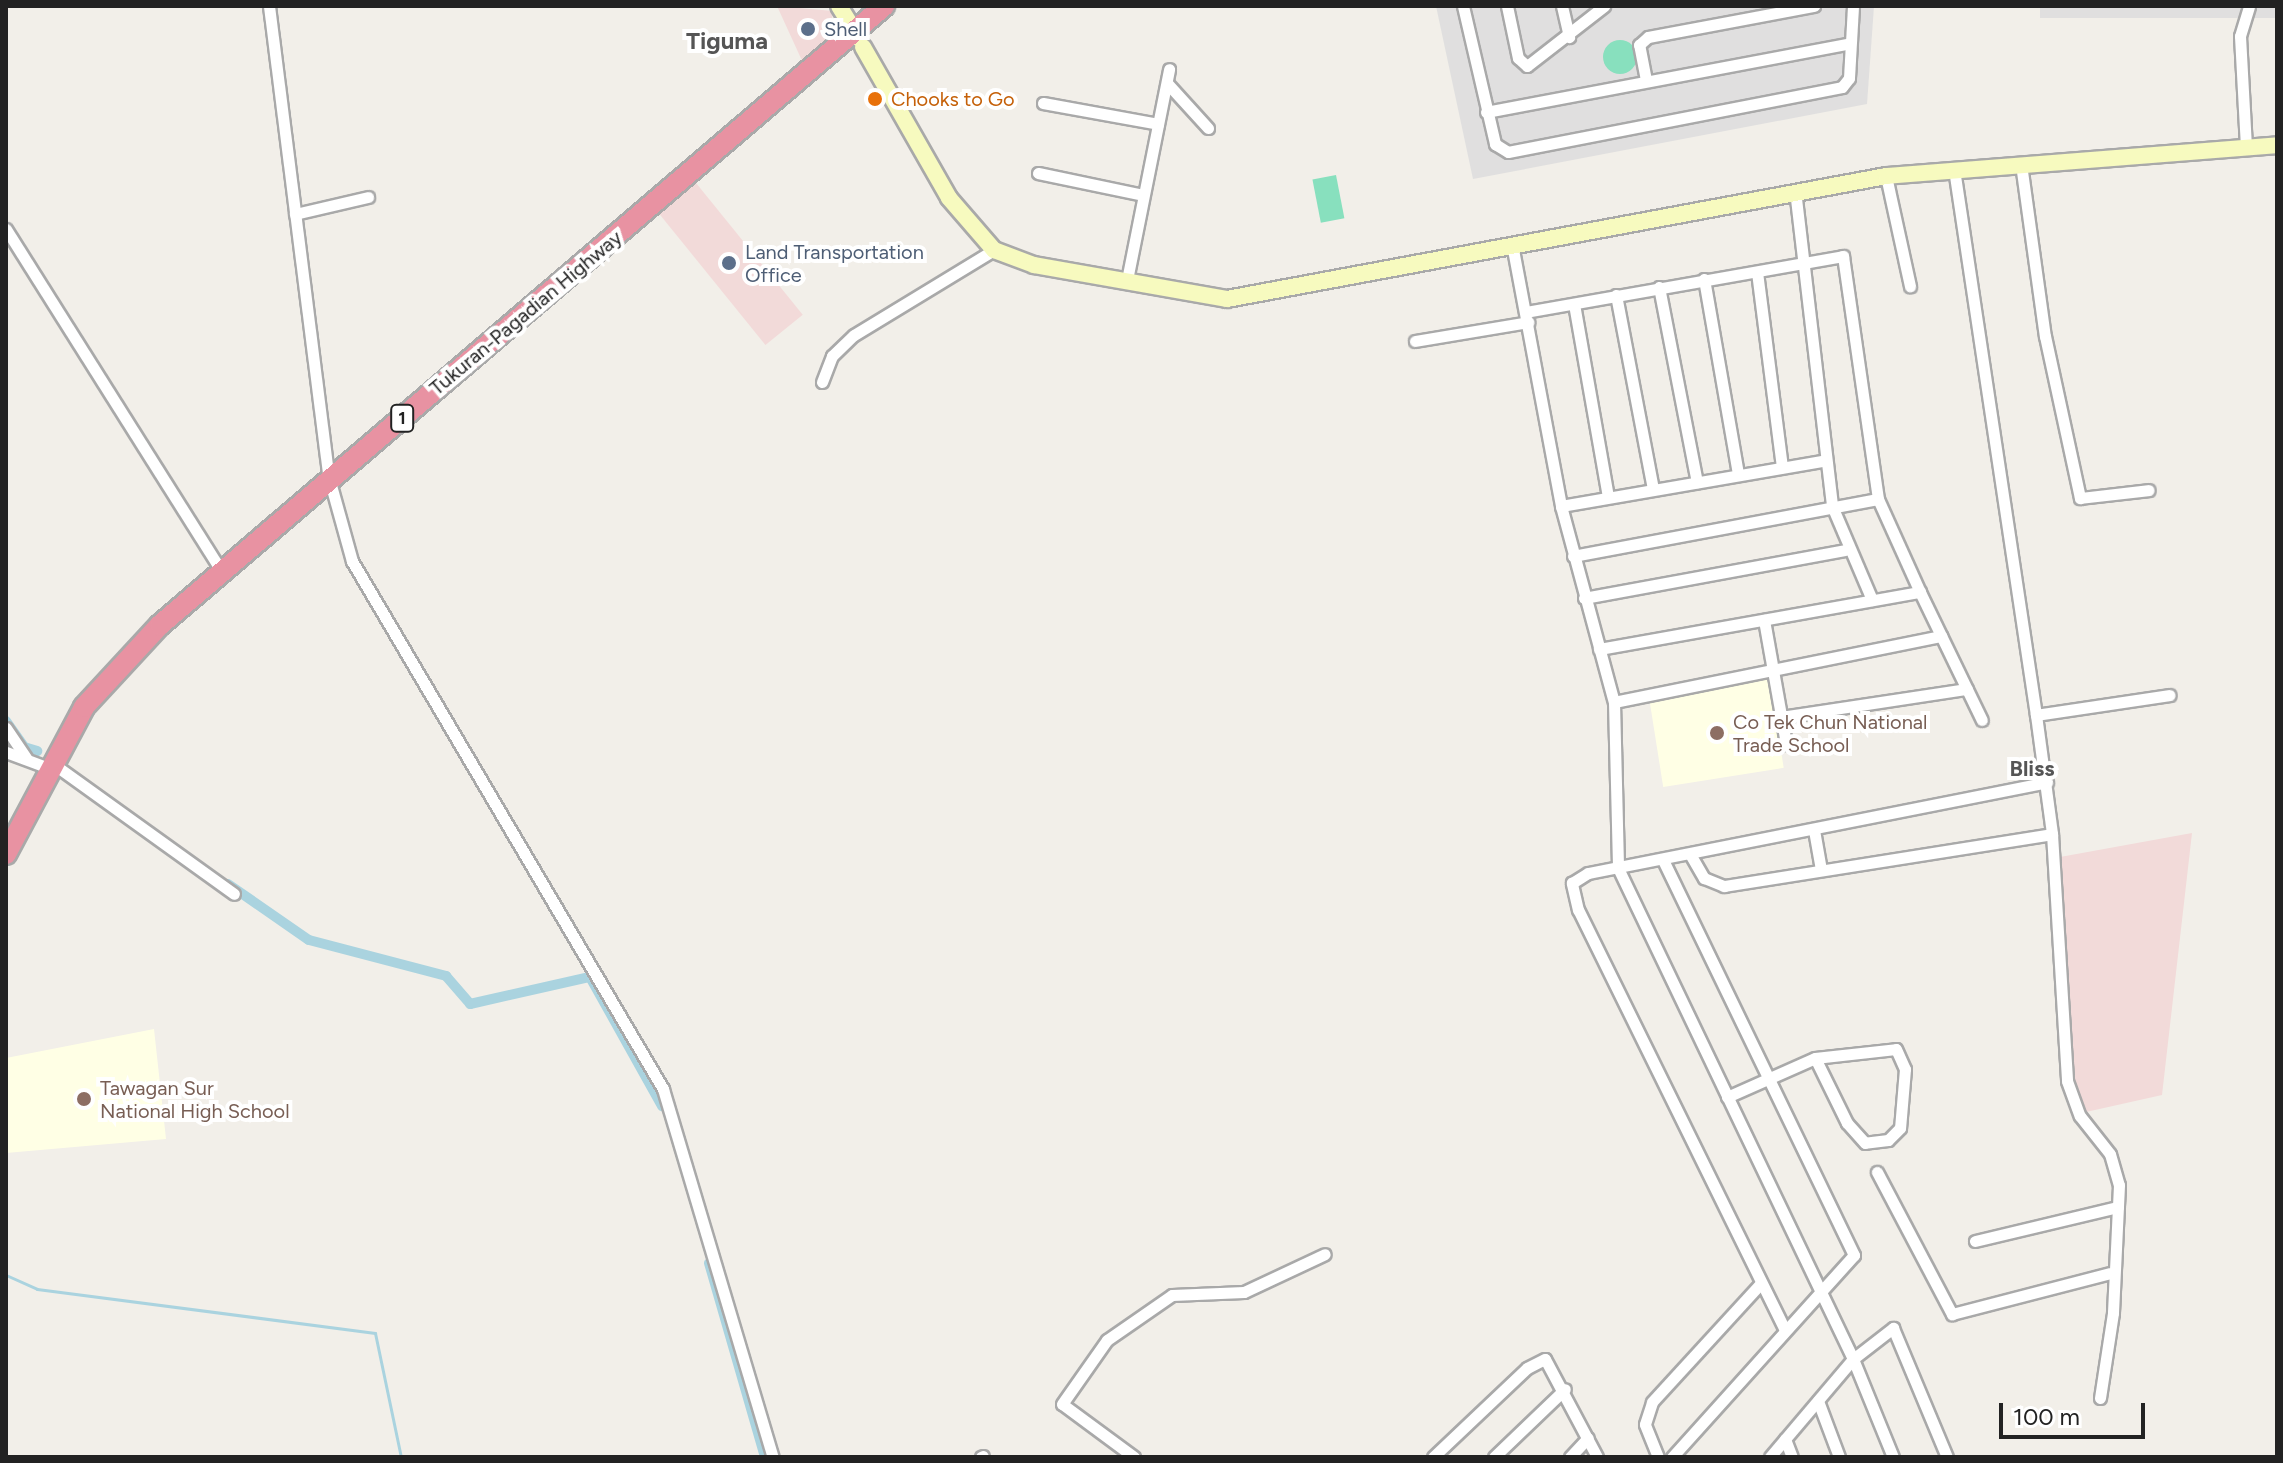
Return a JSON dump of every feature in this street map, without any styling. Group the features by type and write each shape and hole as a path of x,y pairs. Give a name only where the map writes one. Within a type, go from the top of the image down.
{"highway":[{"name":"Tukuran-Pagadian Highway","path":"6,854 50,766 117,666 221,570 329,478 859,39 884,6"}],"street":[{"path":"269,6 329,478 362,584 663,1089 773,1457"},
{"path":"839,6 949,198 994,250 1034,265 1252,297 1512,244 1795,190 1886,176 2277,145"},
{"path":"1463,6 1495,144 1508,152 1834,90 1849,78 1853,6"},
{"path":"1507,6 1521,64 1535,64 1604,6"},
{"path":"1562,6 1569,37"},
{"path":"1646,80 1639,45 1648,37 1814,6"},
{"path":"2246,147 2240,36 2249,6"},
{"path":"1486,112 1850,43"},
{"path":"1127,280 1169,69"},
{"path":"1167,83 1208,128"},
{"path":"1043,103 1158,124"},
{"path":"2021,164 2045,336 2080,498 2149,490"},
{"path":"1954,169 2047,782 2067,1081 2076,1109 2116,1166 2118,1207 2110,1273 2113,1313 2100,1398"},
{"path":"1038,173 1143,195"},
{"path":"1886,176 1910,286"},
{"path":"1795,190 1832,506 1845,550 1872,600"},
{"path":"295,214 368,197"},
{"path":"6,229 221,570"},
{"path":"1512,244 1561,506 1614,702 1618,868 1853,1359 1893,1457"},
{"path":"822,382 832,356 854,335 994,250"},
{"path":"1415,341 1616,295 1757,272 1803,258 1836,255 1849,263 1878,499 1982,720"},
{"path":"1757,272 1782,467"},
{"path":"1704,279 1738,474"},
{"path":"1659,287 1697,482"},
{"path":"1616,295 1653,489"},
{"path":"1574,304 1608,497"},
{"path":"1561,506 1826,460"},
{"path":"1573,556 1878,499"},
{"path":"1584,598 1845,550"},
{"path":"1599,649 1920,592"},
{"path":"1764,620 1786,744"},
{"path":"1614,702 1941,636"},
{"path":"1781,717 1967,689"},
{"path":"2036,715 2170,695"},
{"path":"6,728 27,759"},
{"path":"6,752 50,766 234,894"},
{"path":"1785,1330 1572,896 1578,877 2047,782"},
{"path":"1814,830 1821,868"},
{"path":"1690,854 1704,878 1724,886 1821,868 2052,834"},
{"path":"1663,860 1852,1245 1852,1262 1823,1295 1785,1330 1672,1457"},
{"path":"1727,1097 1770,1075 1815,1058 1901,1053 1896,1135 1874,1143 1855,1137 1815,1058"},
{"path":"1877,1172 1952,1314 2110,1273"},
{"path":"1975,1241 2118,1207"},
{"path":"1134,1457 1062,1404 1107,1340 1172,1295 1253,1290 1325,1254"},
{"path":"1658,1457 1645,1424 1652,1402 1760,1284"},
{"path":"1770,1457 1853,1359 1888,1329 1896,1331 1947,1457"},
{"path":"1433,1457 1538,1360 1551,1362 1597,1457"},
{"path":"1494,1457 1565,1389"},
{"path":"1818,1401 1839,1457"},
{"path":"1570,1457 1588,1438"},
{"path":"1785,1439 1792,1457"}],"shaded area":[{"path":"777,6 833,11 828,43 804,65"},
{"path":"1436,6 1874,6 1867,104 1473,179"},
{"path":"2040,6 2277,6 2277,18 2040,18"},
{"name":"Land Transportation Office","path":"692,178 803,315 765,345 655,208"},
{"name":"Co Tek Chun National Trade School","path":"1769,675 1784,768 1663,787 1649,694"},
{"path":"2192,833 2162,1095 2086,1112 2072,1086 2060,857"},
{"name":"Tawagan Sur National High School","path":"154,1029 166,1139 6,1153 6,1058"}],"green space":[{"path":"1620,40 1632,45 1637,57 1632,69 1620,74 1608,69 1603,57 1608,45"},
{"path":"1336,175 1344,218 1321,223 1312,180"}],"waterway":[{"path":"6,721 24,747 37,751"},
{"path":"228,884 309,940 446,976 470,1004 590,977 662,1106"},
{"path":"709,1263 765,1457"},
{"path":"6,1275 37,1289 375,1333 401,1457"}],"place":[{"name":"Shell","path":"808,29"},
{"name":"Chooks to Go","path":"875,99"},
{"name":"Land Transportation Office","path":"729,263"},
{"name":"Co Tek Chun National Trade School","path":"1717,733"},
{"name":"Tawagan Sur National High School","path":"84,1099"}],"district":[{"name":"Tiguma","path":"727,41"},
{"name":"Bliss","path":"2032,769"}]}
